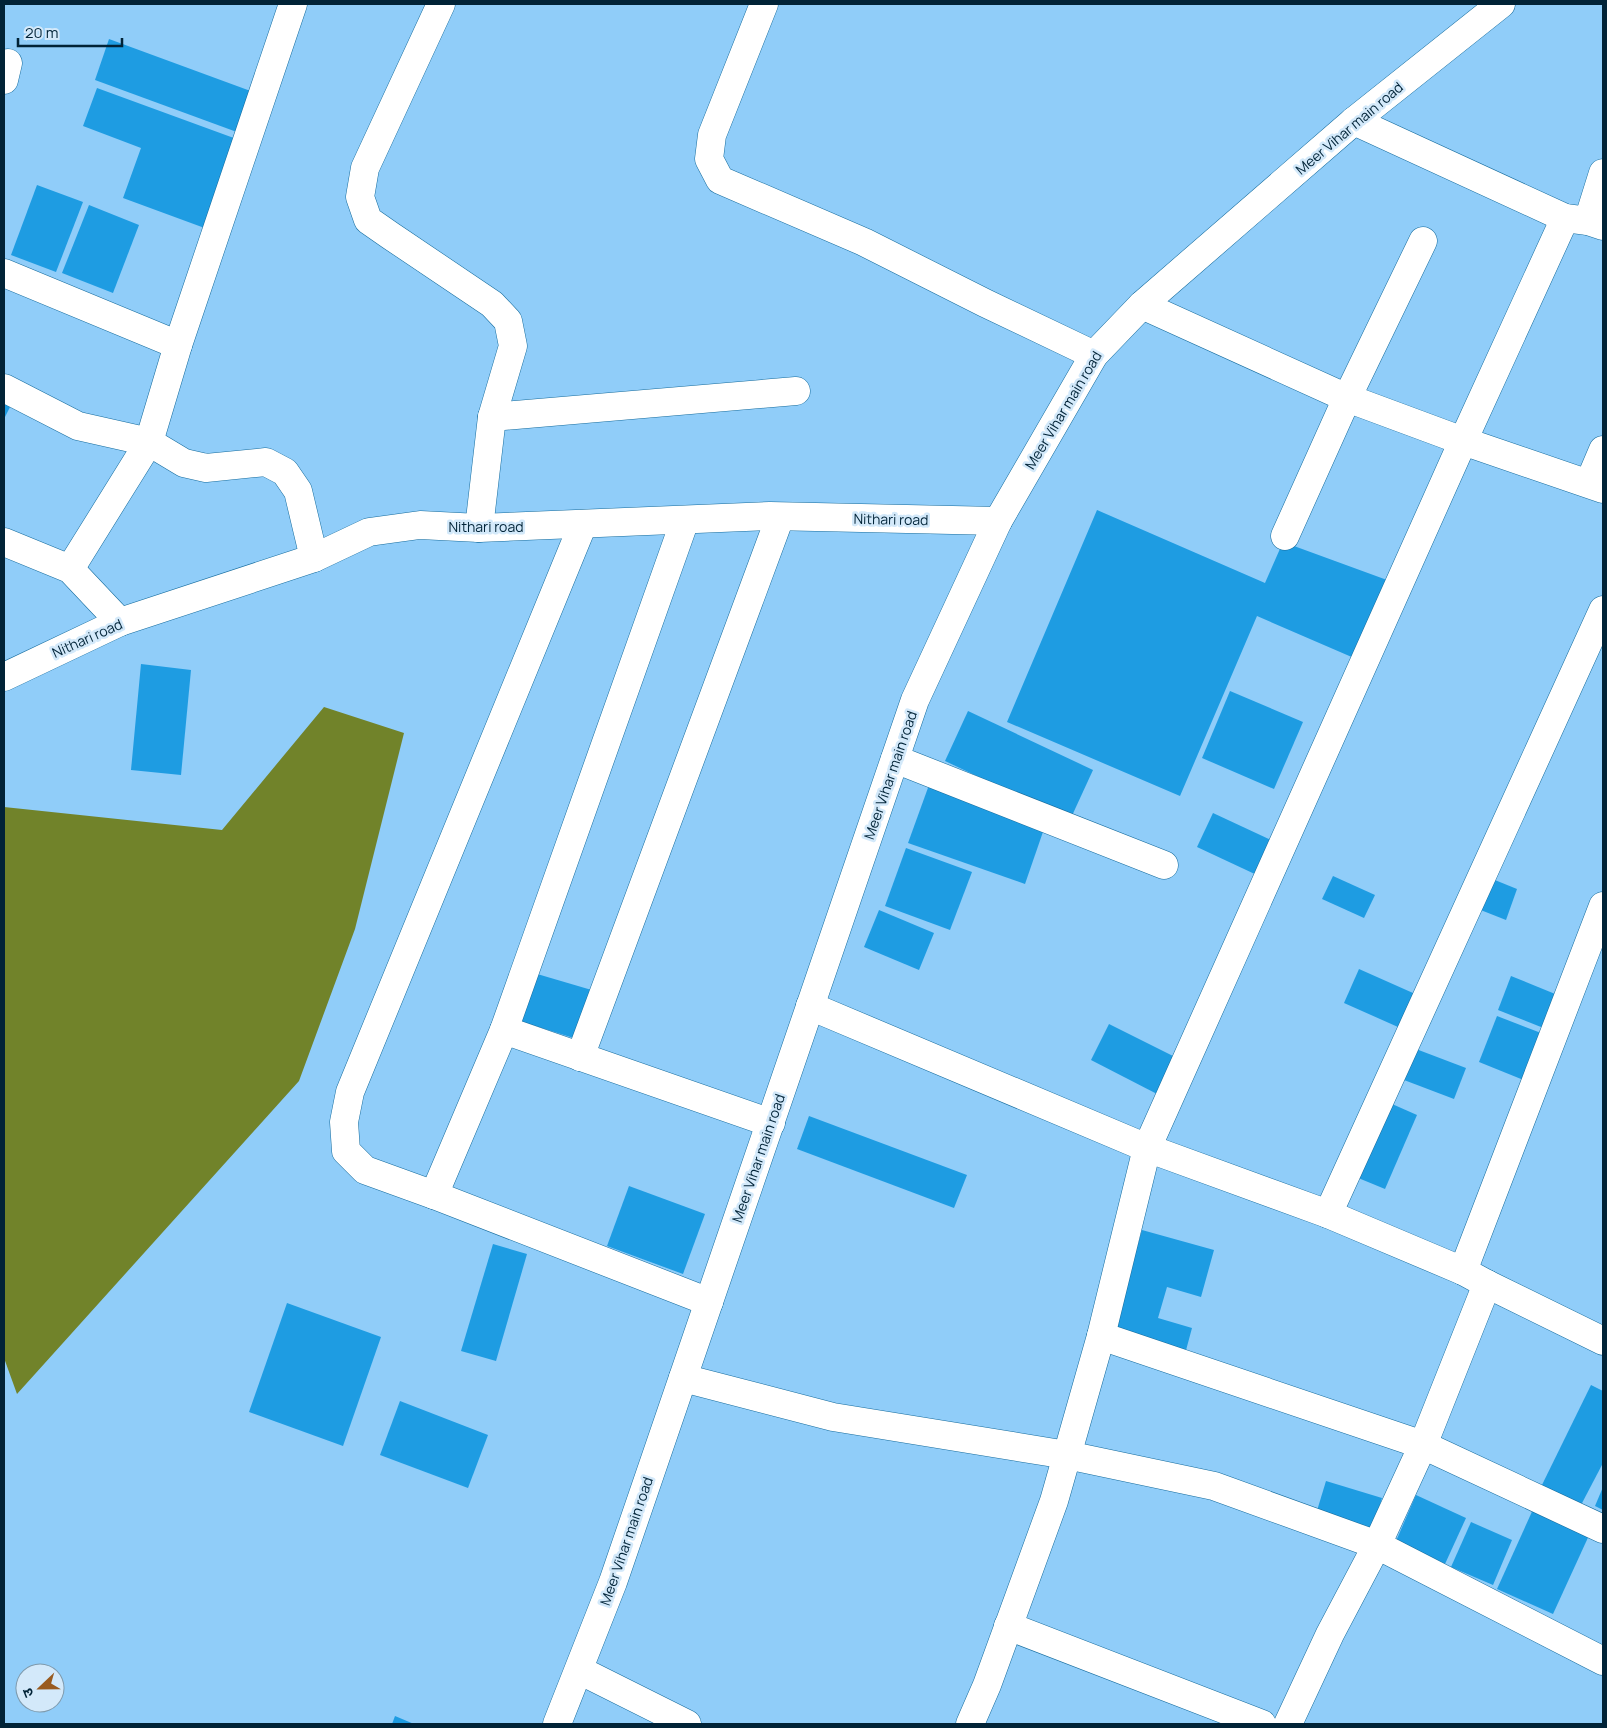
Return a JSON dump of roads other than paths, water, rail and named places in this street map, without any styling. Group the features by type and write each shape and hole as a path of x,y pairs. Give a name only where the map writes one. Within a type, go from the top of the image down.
{"street":[{"path":"70,569 149,442 178,345 293,4"},
{"path":"441,4 365,168 360,197 368,220 492,304 508,321 513,346 492,416 479,528"},
{"path":"764,4 712,135 709,159 720,180 864,242 1094,355"},
{"name":"Meer Vihar main road","path":"557,1724 613,1582 916,700 998,521 1094,355 1142,305 1354,121 1501,4"},
{"path":"1354,121 1585,222"},
{"path":"970,1724 987,1685 1054,1501 1101,1336 1147,1148 1463,441 1585,222 1603,173"},
{"path":"1285,536 1347,398 1423,241"},
{"path":"4,273 178,345"},
{"path":"1142,305 1347,398 1463,441 1596,486 1603,450"},
{"path":"4,388 78,426 149,442 184,463 206,468 266,462 285,472 298,490 314,558"},
{"path":"492,416 796,391"},
{"path":"580,1057 780,517"},
{"name":"Nithari road","path":"4,676 120,622 314,558 369,532 420,525 479,528 780,517 998,521"},
{"path":"434,1195 504,1030 685,520"},
{"path":"583,524 350,1092 344,1122 346,1151 365,1170 708,1302"},
{"path":"4,542 70,569 120,622"},
{"path":"1328,1214 1603,610"},
{"path":"896,759 1164,865"},
{"path":"1463,1271 1603,906"},
{"path":"810,1006 1147,1148 1328,1214 1463,1271 1603,1341"},
{"path":"504,1030 771,1123"},
{"path":"1288,1724 1330,1634 1377,1545 1423,1445 1488,1284"},
{"path":"1101,1336 1423,1445 1603,1529"},
{"path":"683,1378 833,1417 1067,1455 1214,1486 1377,1545 1603,1661"},
{"path":"1008,1626 1262,1724"},
{"path":"579,1670 687,1724"}]}
